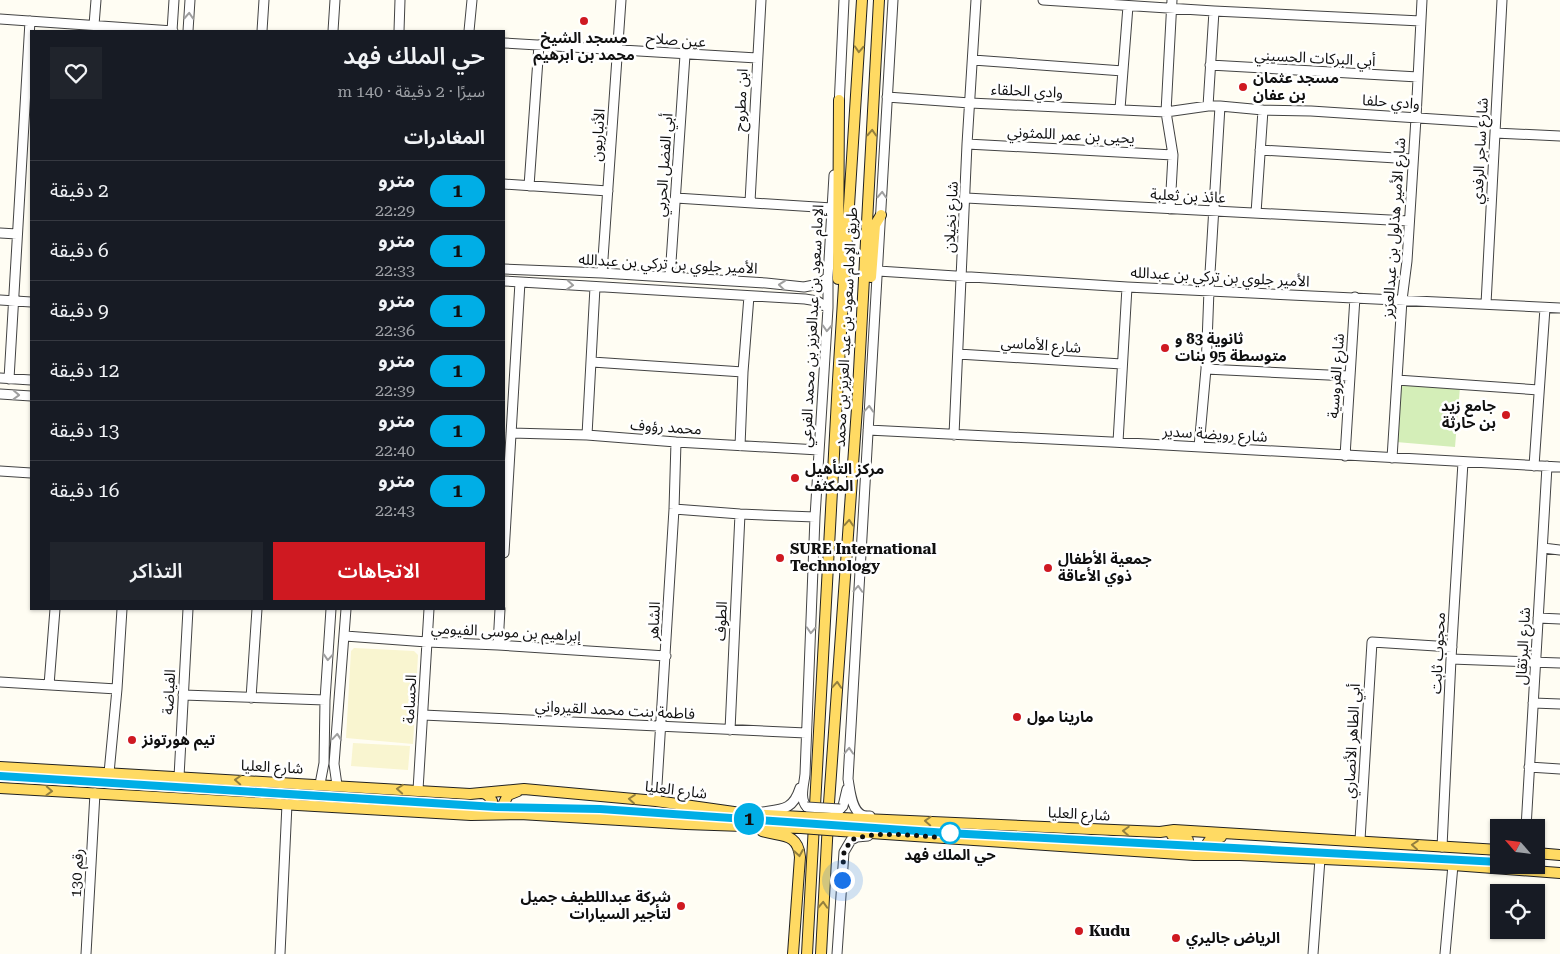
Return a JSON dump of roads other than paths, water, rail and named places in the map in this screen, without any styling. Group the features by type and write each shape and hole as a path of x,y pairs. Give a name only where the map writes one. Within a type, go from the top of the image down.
{"main road":[{"name":"طريق الإمام سعود بن عبد العزيز بن محمد","path":"807,954 838,380 862,0"},
{"name":"طريق الإمام سعود بن عبد العزيز بن محمد","path":"821,954 861,326 879,0"},
{"path":"838,380 839,100"},
{"path":"861,326 868,311 875,225 881,215"},
{"name":"شارع العليا","path":"0,767 470,794 524,789 656,801 748,814 804,812 895,820 1160,832 1174,830 1490,850"},
{"name":"شارع العليا","path":"0,788 471,815 520,814 677,824 801,828 1158,852 1453,865 1560,873"},
{"path":"520,814 508,809 504,803 508,795 524,789"},
{"path":"470,794 484,793 490,796 492,801 486,811 471,815"},
{"path":"744,826 794,839 800,847 793,954"},
{"path":"1158,852 1186,850 1189,845 1188,840 1185,838 1160,832"},
{"path":"1240,855 1212,850 1207,844 1211,838 1242,834"},
{"path":"1545,854 1560,855"}],"street":[{"path":"94,25 96,0"},
{"path":"172,30 174,0"},
{"path":"188,30 190,0"},
{"path":"262,30 264,0"},
{"path":"333,30 335,0"},
{"path":"398,30 400,0"},
{"path":"469,30 472,0"},
{"name":"الأنباريون","path":"602,273 621,0"},
{"name":"ابن مطروح","path":"750,202 761,0"},
{"name":"الإمام سعود بن عبدالعزيز بن محمد الفرعي","path":"805,774 815,517 844,0"},
{"path":"840,814 846,799 848,779 893,0"},
{"name":"شارع نخيلان","path":"954,435 976,0"},
{"path":"1044,0 1128,6 1172,4 1214,11 1421,21"},
{"name":"شارع الأمير هذلول بن عبدالعزيز","path":"1392,458 1402,300 1407,262 1422,0"},
{"name":"شارع ساجر الرفدي","path":"1486,304 1502,0"},
{"path":"1170,209 1173,154 1166,112 1172,4"},
{"path":"1120,109 1128,6"},
{"path":"1208,106 1214,11"},
{"path":"0,19 159,30"},
{"path":"30,21 28,92 13,301 4,379 30,380"},
{"name":"عين صلاح","path":"505,43 757,58"},
{"path":"530,186 539,45"},
{"name":"أبي الفضل الحربي","path":"670,278 685,55"},
{"path":"973,60 1122,71"},
{"name":"أبي البركات الحسيني","path":"1210,65 1418,78"},
{"name":"وادي الحلقاء","path":"887,97 970,103 1166,112"},
{"path":"1199,447 1206,369 1208,290 1220,106"},
{"name":"وادي حلفا","path":"1166,112 1220,106 1495,123"},
{"path":"1256,213 1263,110"},
{"path":"1495,133 1560,136"},
{"name":"يحيى بن عمر اللمثوني","path":"968,144 1173,154"},
{"path":"1260,150 1413,159"},
{"path":"505,184 608,190"},
{"path":"676,198 832,208"},
{"name":"عائذ بن ثعلبة","path":"966,198 1409,221"},
{"path":"0,233 17,234"},
{"name":"الأمير جلوي بن تركي بن عبدالله","path":"505,269 758,282 804,287 820,284 828,277"},
{"name":"الأمير جلوي بن تركي بن عبدالله","path":"878,271 1127,287 1560,308"},
{"path":"541,282 542,272"},
{"path":"551,284 552,272"},
{"name":"الأمير جلوي بن تركي بن عبدالله","path":"505,281 805,299 817,301 828,308"},
{"path":"505,536 520,282"},
{"path":"587,435 595,287"},
{"path":"804,287 813,291 811,297 805,299"},
{"path":"1118,442 1127,287"},
{"path":"740,446 743,372 750,296"},
{"name":"شارع الفروسية","path":"1345,456 1355,297"},
{"path":"0,300 30,302"},
{"path":"1534,466 1545,308"},
{"name":"شارع الأماسي","path":"958,354 1122,364"},
{"path":"505,358 515,358"},
{"path":"592,362 743,372"},
{"path":"1206,369 1349,376"},
{"path":"1397,380 1539,390"},
{"path":"0,394 30,396"},
{"name":"شارع رويضة سدير","path":"868,430 1560,467"},
{"name":"محمد رؤوف","path":"511,433 587,435 819,450"},
{"name":"الشاهر","path":"656,801 666,656 676,442"},
{"name":"محجوب ثابت","path":"1442,847 1463,462"},
{"name":"شارع البرتقال","path":"1526,819 1547,466"},
{"path":"0,471 30,473"},
{"path":"674,509 815,517"},
{"name":"الطوف","path":"730,730 740,514"},
{"path":"1543,548 1560,550"},
{"path":"49,685 55,610"},
{"path":"109,773 122,610"},
{"name":"الفياضة","path":"179,777 188,610"},
{"path":"252,698 257,610"},
{"path":"320,784 324,763 325,700 331,610"},
{"path":"337,785 334,764 346,610"},
{"name":"الحسامة","path":"418,790 429,610"},
{"path":"498,645 500,610"},
{"path":"1538,618 1560,619"},
{"name":"إبراهيم بن موسى الفيومي","path":"345,636 666,656"},
{"name":"أبي الطاهر الأنصاري","path":"1360,840 1372,642 1452,647"},
{"path":"1451,659 1560,663"},
{"path":"0,682 117,690"},
{"path":"183,695 325,700"},
{"path":"1533,703 1560,704"},
{"name":"فاطمة بنت محمد القيرواني","path":"423,715 806,733"},
{"path":"324,763 334,764"},
{"path":"1529,768 1560,769"},
{"path":"804,812 802,799 805,774"},
{"path":"748,814 784,809 792,805 805,774"},
{"path":"848,779 854,805 861,815 895,820"},
{"name":"رقم 130","path":"86,954 95,793"},
{"path":"280,954 287,804"},
{"path":"837,954 844,852 847,844 857,837 891,834"},
{"path":"1313,954 1320,859"},
{"path":"1445,954 1453,865"}],"metro line":[{"name":"1","path":"0,776 496,807 600,809 948,833 1490,862"}],"place":[{"name":"مسجد الشيخ محمد بن ابرهيم","path":"584,21"},
{"name":"مسجد عثمان بن عفان","path":"1243,87"},
{"name":"ثانوية 83 و متوسطة 95 بنات","path":"1165,348"},
{"name":"جامع زيد بن حارثة","path":"1506,415"},
{"name":"مركز التأهيل المكثف","path":"795,478"},
{"name":"SURE International Technology","path":"780,558"},
{"name":"جمعية الأطفال ذوي الأعاقة","path":"1048,568"},
{"name":"مارينا مول","path":"1017,717"},
{"name":"تيم هورتونز","path":"132,740"},
{"name":"حي الملك فهد","path":"950,833"},
{"name":"شركة عبداللطيف جميل لتأجير السيارات","path":"681,906"},
{"name":"Kudu","path":"1079,931"},
{"name":"الرياض جاليري","path":"1176,938"}]}
